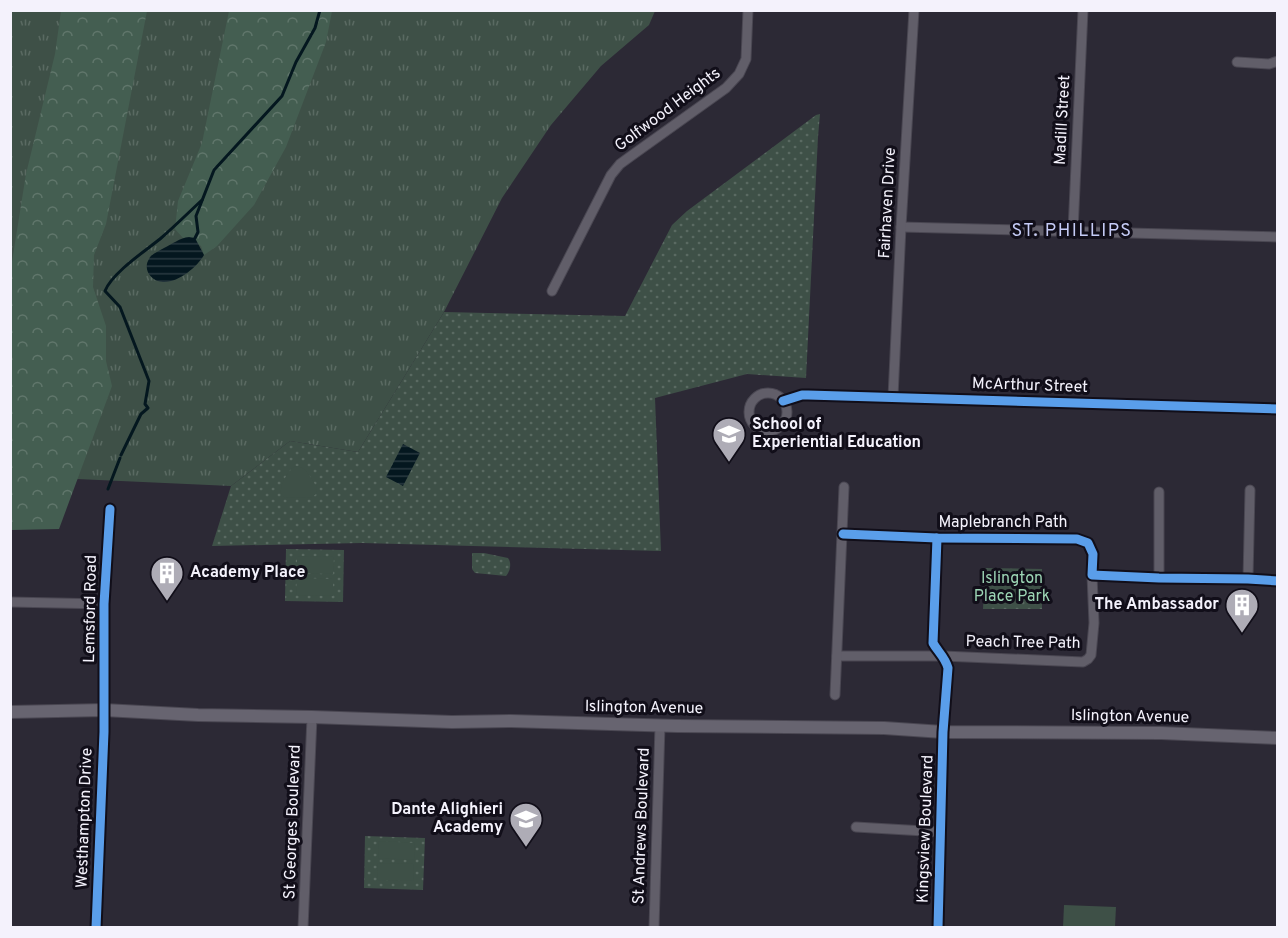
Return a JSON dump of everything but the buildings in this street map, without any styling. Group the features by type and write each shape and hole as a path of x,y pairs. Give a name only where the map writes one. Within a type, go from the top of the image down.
{"main road":[{"name":"Islington Avenue","path":"10,712 104,710 452,722 511,721 884,728 943,732 1149,733 1278,738"}],"street":[{"name":"Golfwood Heights","path":"552,291 611,175 620,164 726,87 739,74 746,59 748,10"},
{"name":"Fairhaven Drive","path":"893,397 914,10"},
{"name":"Madill Street","path":"1073,231 1083,10"},
{"path":"1237,62 1278,61"},
{"path":"901,227 1278,237"},
{"name":"McArthur Street","path":"768,393 777,395 783,401 787,410 786,419 773,431 764,431 750,420 749,411 752,402 759,396 768,393"},
{"name":"McArthur Street","path":"783,401 802,395 1278,409"},
{"path":"835,695 844,487"},
{"path":"1248,579 1250,490"},
{"path":"1159,492 1159,578"},
{"name":"Lemsford Road","path":"104,710 104,604 110,509"},
{"name":"Maplebranch Path","path":"843,534 937,538 1077,539 1088,543 1093,554 1092,575"},
{"name":"Kingsview Boulevard","path":"937,538 933,643 936,650 943,656 948,668 943,732 938,927"},
{"path":"1092,575 1278,581"},
{"name":"Peach Tree Path","path":"837,656 943,656 1083,662 1091,655 1094,623 1092,575"},
{"path":"10,602 104,604"},
{"name":"Westhampton Drive","path":"96,927 104,710"},
{"name":"St Georges Boulevard","path":"303,927 312,717"},
{"name":"St Andrews Boulevard","path":"654,927 660,725"},
{"path":"856,827 941,832"}],"green space":[{"path":"11,11 655,11 649,25 601,66 551,125 502,198 444,312 358,452 290,441 231,486 11,476"},
{"path":"61,11 147,11 106,224 94,255 93,287 106,326 106,361 112,386 59,529 11,530 11,268 26,174 55,54"},
{"path":"229,11 332,11 326,42 286,147 254,205 217,246 204,255 201,246 189,237 183,238 175,229 178,201 202,143"},
{"path":"820,114 806,378 747,374 655,398 661,551 362,543 212,546 231,486 290,441 358,452 444,312 625,316 672,225 687,211"},
{"path":"295,466 303,468 317,487 316,494 312,497 290,498 284,497 281,493 285,478"},
{"path":"286,549 344,550 343,602 285,601"},
{"path":"472,553 508,558 510,565 506,576 475,573 472,569"},
{"path":"297,556 334,557 333,574 297,573"},
{"name":"Islington Place Park","path":"985,568 1042,569 1042,609 983,609"},
{"path":"297,578 333,579 333,596 296,595"},
{"path":"365,836 425,838 423,890 364,888"},
{"path":"379,841 415,843 414,860 378,858"},
{"path":"378,863 414,864 413,881 377,880"},
{"path":"1064,905 1116,907 1115,927 1063,927"}],"water":[{"path":"189,237 195,238 204,255 197,264 169,282 152,278 147,271 150,257 176,241"},
{"path":"403,444 420,453 403,486 386,477"}],"waterway":[{"path":"195,238 198,232 196,216 214,170 282,96 296,62 315,28 320,10"},
{"path":"121,455 141,414 148,408 145,404 149,381 120,307 105,291 114,277 202,200"},
{"path":"108,489 120,458"}],"cycle path":[{"path":"783,401 808,395 1278,409"},
{"path":"96,928 104,732 104,604 110,509"},
{"path":"843,534 937,538 1077,539 1088,543 1093,554 1092,575 1278,581"},
{"path":"937,538 933,643 948,668 943,732 938,928"}],"place":[{"name":"School of Experiential Education","path":"729,463"},
{"name":"Academy Place","path":"167,602"},
{"name":"The Ambassador","path":"1242,634"},
{"name":"Dante Alighieri Academy","path":"526,848"}],"district":[{"name":"ST. PHILLIPS","path":"1072,231"}]}
